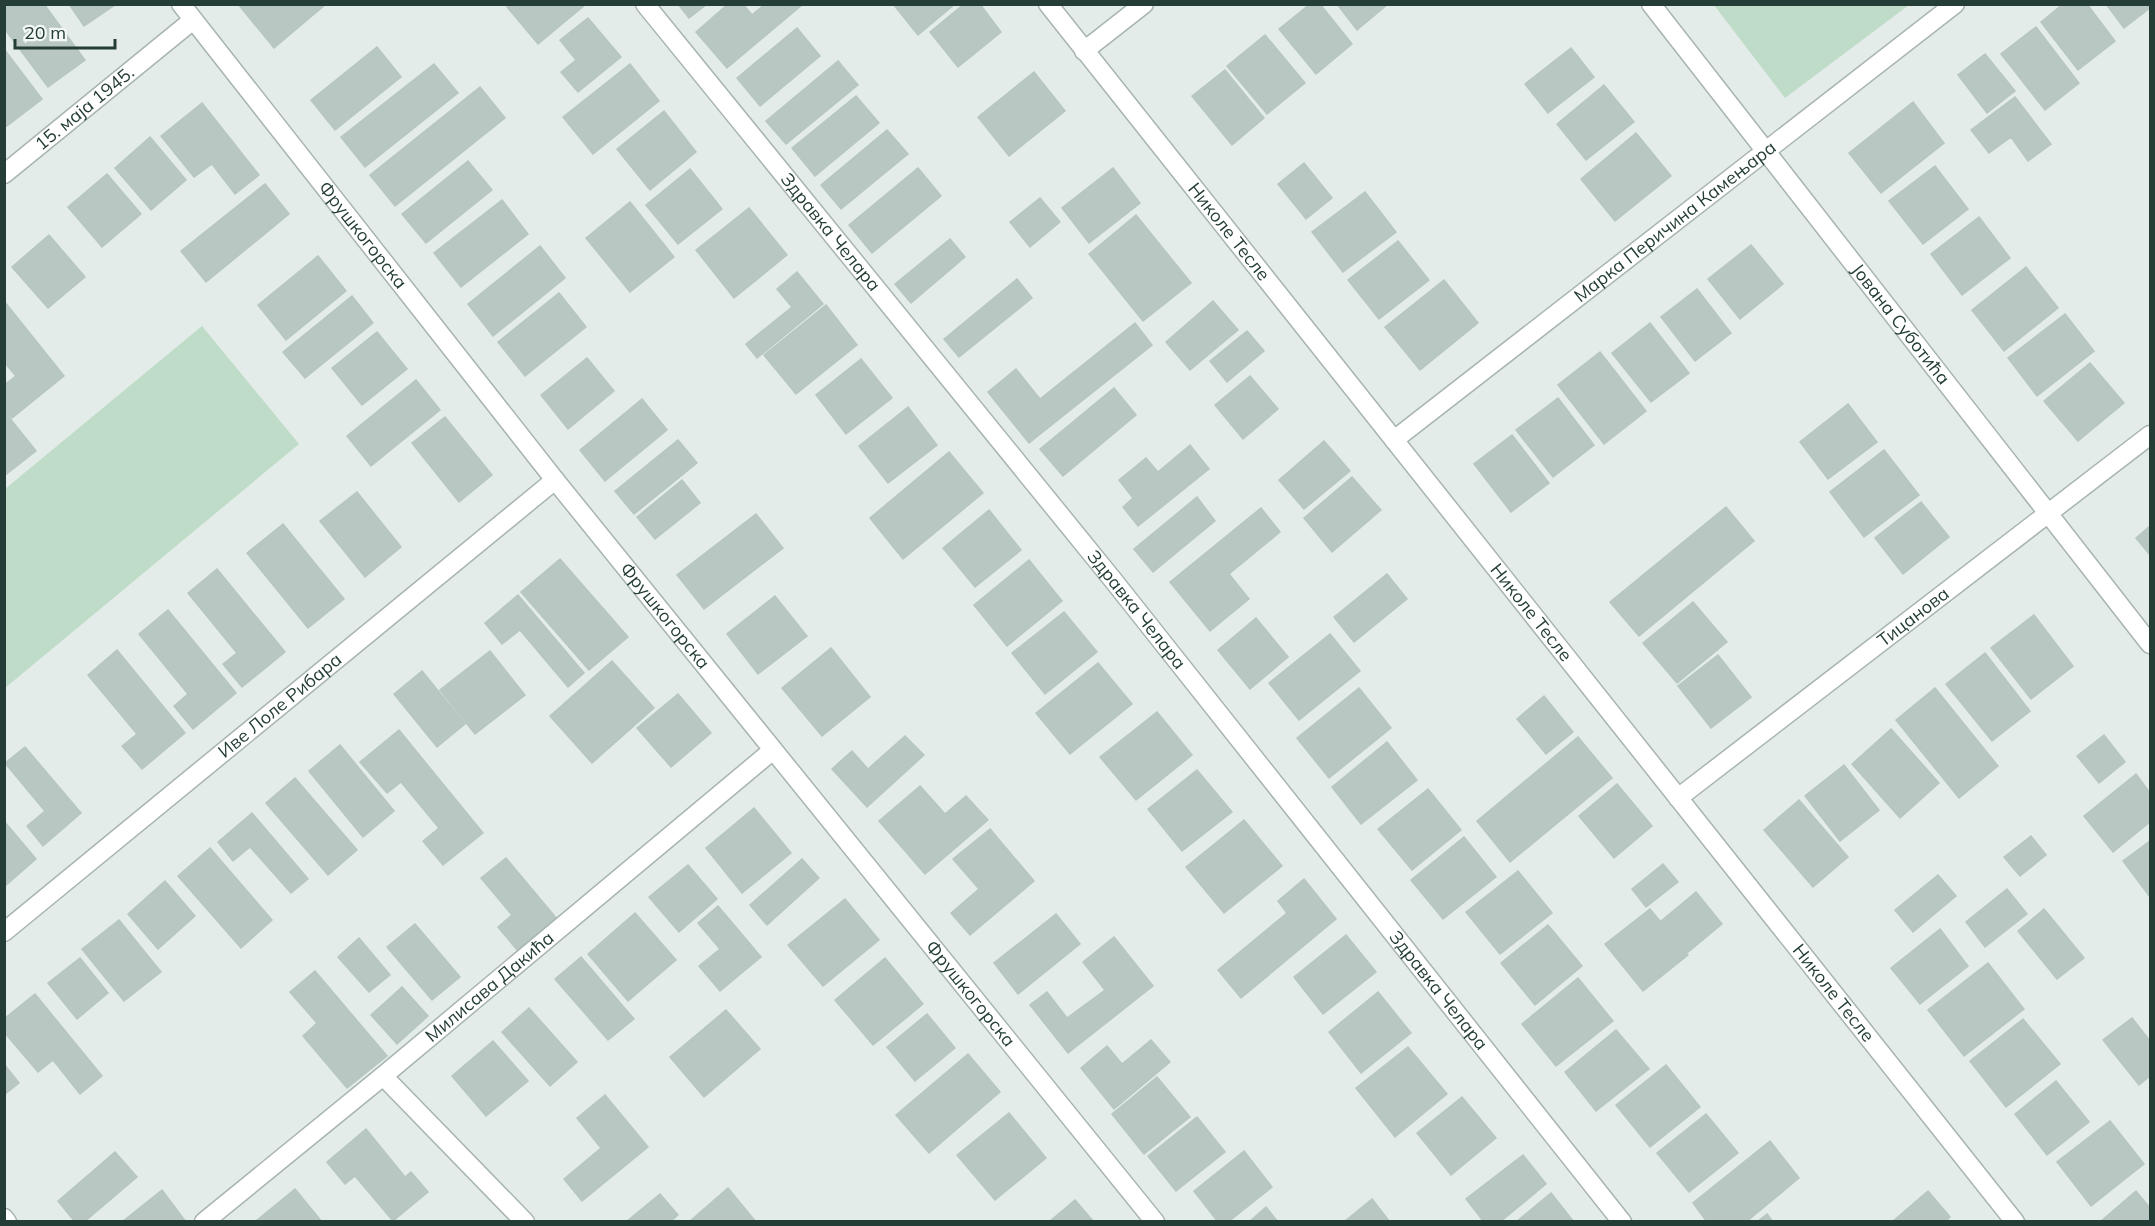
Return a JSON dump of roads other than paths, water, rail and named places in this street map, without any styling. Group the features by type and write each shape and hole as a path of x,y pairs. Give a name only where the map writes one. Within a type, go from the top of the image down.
{"street":[{"name":"Фрушкогорска","path":"181,4 555,480 1155,1221"},
{"name":"Здравка Челара","path":"645,4 1106,571 1622,1221"},
{"name":"Николе Тесле","path":"1047,4 2015,1221"},
{"path":"1084,51 1144,4"},
{"name":"Јована Суботића","path":"1651,4 2151,644"},
{"name":"Марка Перичина Камењара","path":"1394,440 1955,4"},
{"name":"15. маја 1945.","path":"4,174 193,20"},
{"name":"Тицанова","path":"1678,798 2151,435"},
{"name":"Иве Лоле Рибара","path":"4,932 555,480"},
{"name":"Милисава Дакића","path":"204,1221 384,1076 773,750"},
{"path":"384,1076 525,1221"}]}
